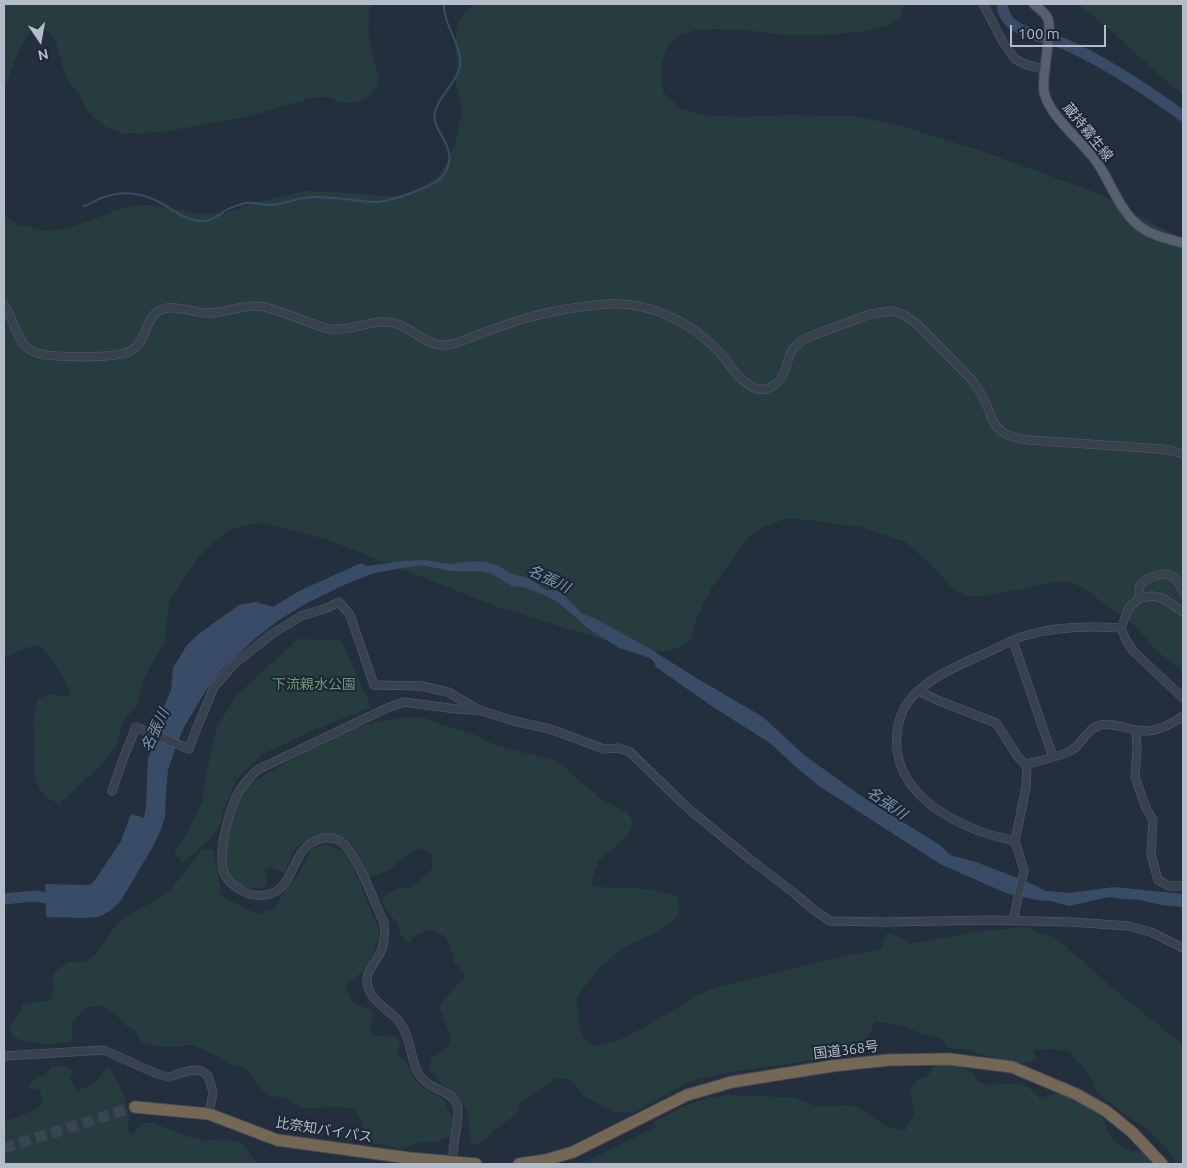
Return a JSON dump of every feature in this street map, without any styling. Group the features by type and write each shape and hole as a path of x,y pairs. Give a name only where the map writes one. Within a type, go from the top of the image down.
{"highway":[{"name":"国道368号","path":"519,1164 546,1160 572,1152 687,1095 732,1082 842,1065 889,1060 949,1059 1012,1067 1076,1094 1106,1111 1133,1133 1162,1164"},
{"name":"比奈知バイパス","path":"135,1107 209,1114 277,1140 452,1162"},
{"path":"452,1162 476,1164"}],"main road":[{"name":"蔵持霧生線","path":"1034,4 1048,17 1044,94 1049,106 1097,162 1129,216 1138,225 1152,233 1183,243"}],"street":[{"path":"983,4 1003,42 1015,59 1027,65 1044,68"},
{"path":"4,305 21,341 27,349 58,356 106,356 128,352 137,345 152,315 160,309 170,307 216,313 250,306 264,307 328,329 345,330 379,322 396,323 427,342 442,345 456,343 521,320 550,313 610,304 632,306 654,310 673,317 686,325 718,350 744,382 755,389 763,390 770,388 780,380 784,375 792,350 806,338 870,314 893,311 904,315 916,323 972,380 980,390 996,427 1006,435 1029,440 1161,449 1183,454"},
{"path":"1140,598 1140,586 1152,577 1162,574 1170,575 1175,579 1183,591"},
{"path":"1183,612 1162,598 1152,596 1140,598 1128,606 1121,628 1133,651 1183,698"},
{"path":"112,791 122,759 136,727 189,749 214,688 234,664 272,634 301,616 339,602 350,615 374,685 421,686 448,692 479,710 514,721 550,729 604,749 619,748 630,752 690,810 830,921 1013,921 1072,922 1128,926 1151,932 1183,948"},
{"path":"1015,841 975,830 927,802 917,792 906,778 898,758 896,738 900,719 909,702 919,691 942,674 1026,635 1100,626 1121,628"},
{"path":"1012,641 1053,757"},
{"path":"919,691 996,723 1018,757 1025,764 1053,757 1073,749 1088,732 1101,725 1152,731 1166,727 1183,716"},
{"path":"452,1162 458,1106 455,1100 447,1093 429,1085 422,1079 417,1070 408,1036 400,1022 375,999 369,989 367,982 369,970 382,951 385,932 384,923 354,857 347,846 339,840 327,837 308,844 301,852 281,888 275,892 260,896 246,893 228,881 223,870 222,859 224,838 231,811 246,780 257,770 387,708 404,702 479,710"},
{"path":"1136,730 1136,777 1152,820 1151,854 1158,880 1168,886 1183,886"},
{"path":"1013,921 1024,870 1015,841 1026,787 1027,764"},
{"path":"4,1056 104,1050 157,1074 169,1077 198,1070 208,1076 213,1092 209,1114"}],"green space":[{"path":"4,4 370,4 368,33 378,74 377,87 369,97 357,102 343,103 327,97 314,97 250,116 161,132 124,134 104,126 86,110 80,96 69,82 56,42 48,31 40,27 33,28 23,43 12,67 4,92"},
{"path":"475,4 905,4 900,19 885,27 861,32 784,35 737,29 696,30 677,36 667,47 661,66 663,92 681,109 704,115 741,117 787,115 854,116 902,126 987,153 1100,194 1183,240 1183,671 1158,652 1134,625 1072,582 1061,581 985,596 966,596 952,588 933,566 904,541 860,527 787,518 763,527 747,539 711,589 696,619 691,639 682,646 666,651 650,652 617,644 498,607 328,540 263,523 245,525 229,530 199,557 169,602 164,644 145,676 137,705 122,723 117,746 101,765 59,804 44,796 35,780 33,717 38,699 51,694 63,697 71,694 48,654 38,644 4,658 4,214 16,224 46,231 69,228 124,208 145,205 199,214 224,213 304,191 396,197 422,188 439,175 449,159 456,139 462,112 456,84 457,62 455,44 458,21"},
{"path":"1078,4 1183,4 1183,95 1107,27"},
{"name":"下流親水公園","path":"298,639 341,640 371,707 314,730 263,754 237,779 225,806 219,827 209,840 183,863 174,852 186,835 203,800 204,784 217,727 236,696"},
{"path":"406,718 425,718 476,735 497,746 557,761 602,800 627,812 632,820 632,827 628,836 599,860 591,882 594,886 650,889 677,897 679,915 668,925 653,934 624,947 599,968 577,997 578,1020 584,1039 590,1043 605,1045 634,1033 696,996 717,987 816,962 881,949 887,933 909,941 908,944 975,932 1027,927 1056,938 1114,989 1183,1045 1183,1164 1176,1164 1168,1150 1148,1129 1097,1093 1093,1081 1082,1065 1074,1060 1070,1051 1033,1050 1036,1059 1013,1064 968,1050 948,1048 941,1038 922,1034 903,1026 875,1021 868,1038 836,1055 719,1074 689,1082 632,1113 614,1112 583,1096 570,1079 555,1078 538,1092 521,1102 518,1113 497,1128 483,1142 472,1145 468,1130 469,1119 465,1107 455,1094 440,1082 435,1073 429,1072 431,1059 450,1045 450,1035 439,1006 457,985 464,980 464,972 454,963 451,947 445,936 430,930 417,935 408,943 401,935 398,924 386,910 382,899 387,893 402,887 409,890 433,868 431,855 422,848 411,852 389,870 369,878 360,856 350,841 333,833 321,834 309,838 296,848 285,873 270,867 265,870 266,886 261,888 249,888 233,880 228,872 226,862 227,837 230,825 242,794 252,782 339,733 363,725"},
{"path":"324,845 344,853 349,858 377,925 379,935 373,954 364,969 346,983 349,995 353,1002 372,1010 373,1018 370,1030 375,1036 390,1035 398,1037 400,1046 397,1055 405,1060 415,1080 444,1100 453,1120 450,1136 434,1142 424,1142 398,1150 391,1146 372,1143 364,1137 356,1109 341,1107 302,1108 286,1098 269,1096 257,1086 251,1074 242,1067 230,1064 194,1045 170,1047 143,1043 135,1031 122,1023 116,1014 102,1005 85,1008 72,1023 71,1042 41,1044 11,1036 9,1028 19,1015 23,1004 51,1000 54,990 52,977 57,970 68,962 85,962 96,954 119,921 169,892 203,849 213,850 221,896 257,914 276,908 288,885 298,876 311,850"},
{"path":"946,1064 962,1067 974,1073 977,1081 987,1085 1022,1083 1039,1098 1057,1093 1074,1096 1101,1116 1110,1137 1129,1151 1142,1151 1154,1164 573,1164 588,1161 656,1127 654,1123 679,1108 728,1094 792,1097 815,1106 847,1105 857,1107 886,1126 905,1131 914,1113 910,1092 914,1083 928,1076 934,1066"},
{"path":"108,1066 123,1094 130,1117 127,1129 131,1135 144,1122 154,1123 203,1141 224,1139 242,1143 257,1164 4,1164 4,1122 35,1110 43,1103 40,1090 28,1087 34,1080 47,1073 51,1067 66,1067 73,1071 70,1080 77,1091 95,1082"}],"water":[{"path":"425,560 450,564 472,561 484,562 497,565 510,573 528,578 546,590 556,590 565,596 581,613 596,619 647,647 763,717 804,755 867,800 940,845 950,855 976,862 1046,891 1069,893 1114,887 1183,894 1183,907 1109,897 1069,906 1008,894 940,864 819,786 770,743 710,705 656,667 650,658 619,648 588,628 559,603 547,596 523,587 512,586 492,574 480,571 450,571 421,565 374,573 307,603 279,620 257,637 223,668 208,687 184,727 168,770 165,816 161,830 120,902 110,911 98,917 46,917 45,884 90,885 121,841 131,814 144,818 148,758 155,744 160,717 171,690 173,668 187,645 200,633 239,605 256,602 273,607 301,590 361,563 367,566"}],"waterway":[{"path":"84,206 110,195 127,193 143,195 187,218 205,221 228,209 246,203 272,205 308,197 380,202 429,186 441,178 449,164 448,149 436,124 435,112 437,105 458,73 460,66 459,51 446,18 444,4"},
{"path":"1002,4 1003,11 1010,22 1021,30 1069,46 1099,61 1142,87 1183,116"},
{"name":"名張川","path":"4,899 34,896 59,900"}],"tunnel":[{"path":"4,1148 135,1107"}]}
